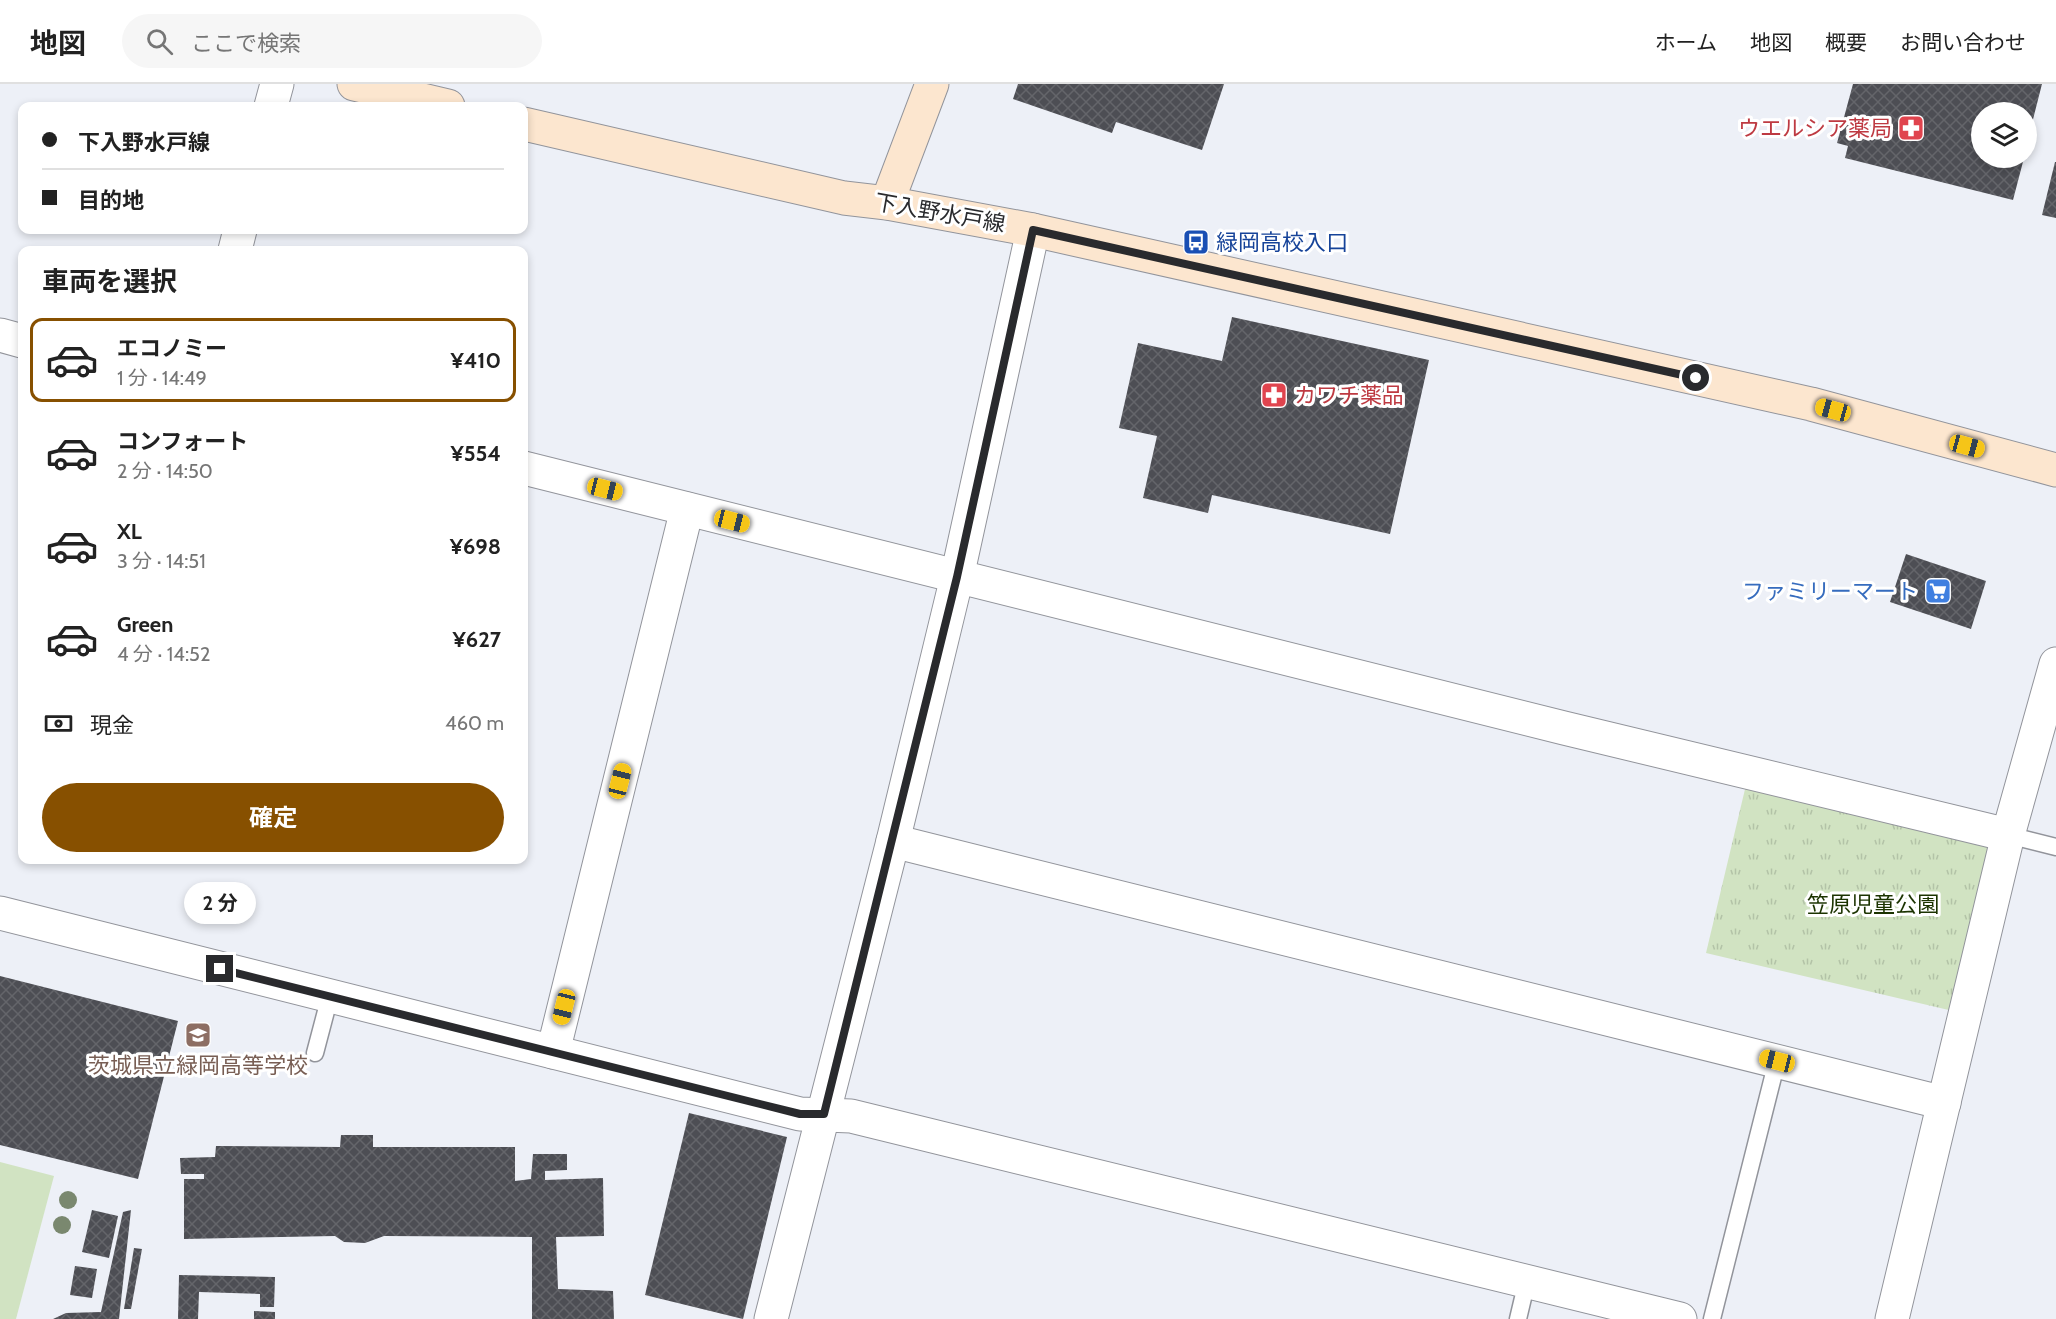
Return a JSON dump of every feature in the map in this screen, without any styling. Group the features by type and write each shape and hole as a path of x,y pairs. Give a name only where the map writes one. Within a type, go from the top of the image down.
{"main road":[{"path":"887,203 932,84"},
{"path":"368,86 432,102"},
{"name":"下入野水戸線","path":"528,125 844,198 887,203 1033,230 1811,404 2056,470"}],"street":[{"path":"272,102 277,84"},
{"path":"771,1319 893,841 957,577 1033,230"},
{"path":"0,335 18,340"},
{"path":"528,469 1564,728 2008,835"},
{"path":"553,1052 687,510"},
{"path":"1892,1319 2008,835 2056,664"},
{"path":"893,841 1944,1103"},
{"path":"0,913 800,1114 851,1116 1680,1319"}],"lane":[{"path":"2008,835 2056,847"},
{"path":"315,1053 330,996"},
{"path":"1712,1319 1777,1061"},
{"path":"1518,1319 1527,1281"}],"green space":[{"name":"笠原児童公園","path":"1746,785 1993,844 1953,1011 1706,953"},
{"path":"0,1162 54,1176 16,1319 0,1319"}],"building":[{"path":"1018,84 1224,84 1202,150 1116,122 1112,133 1013,99"},
{"name":"ウエルシア薬局","path":"1853,84 2042,84 2037,104 1971,102 1971,168 2021,168 2013,200 1845,158 1848,146 1837,143"},
{"path":"2056,162 2056,218 2042,215"},
{"name":"カワチ薬品","path":"1232,317 1429,360 1390,534 1212,495 1208,513 1143,498 1157,436 1119,428 1138,343 1222,361"},
{"name":"ファミリーマート","path":"1906,554 1986,581 1971,629 1890,602"},
{"path":"0,976 178,1021 138,1179 0,1145"},
{"path":"689,1113 787,1137 743,1319 645,1295"},
{"path":"341,1135 373,1135 373,1147 515,1147 515,1181 531,1179 533,1154 567,1154 567,1170 545,1171 545,1180 603,1178 604,1236 556,1237 558,1289 613,1291 614,1319 532,1319 532,1237 384,1236 365,1243 344,1242 335,1236 184,1239 184,1179 204,1179 204,1174 181,1174 180,1158 215,1157 216,1146 340,1147"},
{"path":"92,1210 118,1216 109,1258 82,1252"},
{"path":"131,1210 119,1319 53,1319 66,1313 101,1312 123,1212"},
{"path":"134,1248 142,1249 131,1309 124,1309"},
{"path":"75,1266 97,1269 92,1298 70,1295"},
{"path":"179,1275 275,1277 274,1307 260,1307 260,1294 199,1292 198,1319 178,1319"},
{"path":"254,1311 275,1312 275,1319 254,1319"}],"place":[{"name":"ウエルシア薬局","path":"1911,128"},
{"name":"緑岡高校入口","path":"1196,242"},
{"name":"カワチ薬品","path":"1274,395"},
{"name":"ファミリーマート","path":"1938,591"},
{"name":"茨城県立緑岡高等学校","path":"198,1035"}],"route":[{"path":"220,969 800,1114 824,1114 957,577 1033,230 1696,378"}]}
